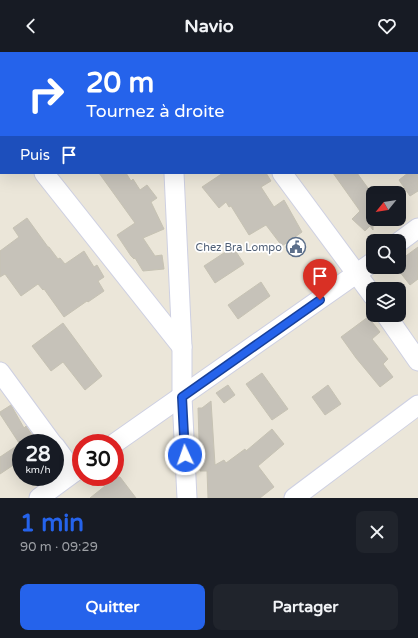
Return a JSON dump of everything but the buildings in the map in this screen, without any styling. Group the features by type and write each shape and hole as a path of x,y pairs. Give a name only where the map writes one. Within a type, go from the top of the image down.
{"street":[{"path":"45,174 182,347"},
{"path":"174,174 182,347 182,397 186,498"},
{"path":"283,174 366,286"},
{"path":"406,237 418,228"},
{"path":"124,437 366,267"},
{"path":"391,322 418,361"},
{"path":"0,372 45,434"},
{"path":"294,498 418,405"},
{"path":"64,455 72,464"},
{"path":"39,498 72,473"}],"place":[{"name":"Chez Bra Lompo","path":"296,247"}],"route":[{"path":"185,455 182,397 320,300"}]}
